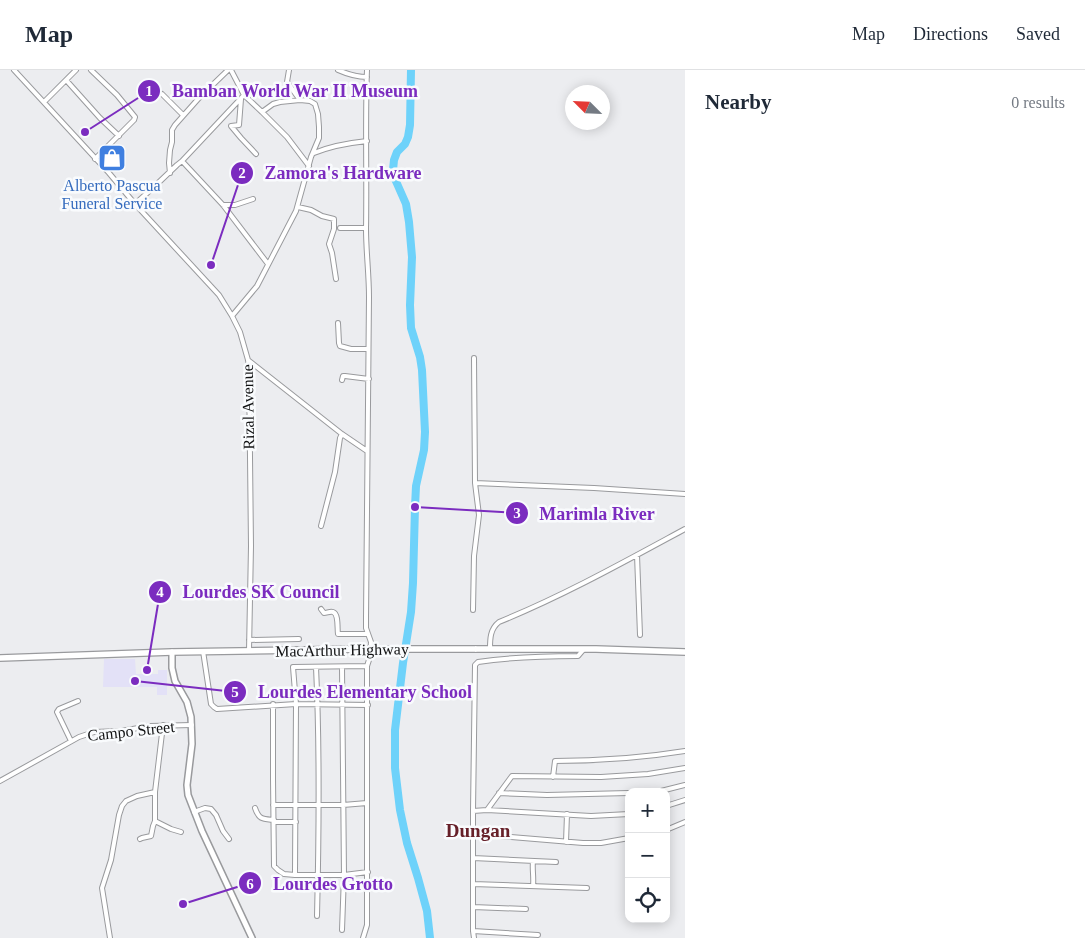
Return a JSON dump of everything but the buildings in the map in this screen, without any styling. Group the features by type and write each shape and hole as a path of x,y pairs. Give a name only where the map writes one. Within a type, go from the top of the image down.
{"highway":[{"name":"MacArthur Highway","path":"0,658 203,651 369,649 584,649 685,652"}],"main road":[{"path":"172,652 173,674 189,709 192,725 187,789 202,831 252,938"}],"street":[{"name":"Rizal Avenue","path":"14,70 213,288 232,316 240,332 248,360 251,546 249,651"},
{"path":"44,102 76,70"},
{"path":"91,70 135,115 134,120 96,159"},
{"path":"170,173 172,130 183,116 229,70 244,95 286,137 309,166"},
{"path":"289,70 287,82 300,100"},
{"path":"338,70 358,77 367,77"},
{"path":"363,938 367,925 367,666 371,642 366,618 369,379 369,295 366,228 367,70"},
{"path":"66,80 119,136"},
{"path":"162,94 183,116"},
{"path":"135,204 182,161 244,95"},
{"path":"241,99 239,125 231,126 256,154"},
{"path":"232,316 257,286 298,207 319,138 318,114 313,102 300,100 280,102 262,112"},
{"path":"313,154 346,143 367,141"},
{"path":"182,161 223,205 268,264"},
{"path":"223,205 235,205 253,199"},
{"path":"298,207 334,219 334,229 329,244 336,278"},
{"path":"340,228 366,228"},
{"path":"338,323 340,346 368,349"},
{"path":"473,610 474,556 479,515 475,483 474,358"},
{"path":"248,360 342,434 367,451"},
{"path":"342,380 343,376 369,379"},
{"path":"321,526 335,472 342,434"},
{"path":"475,483 685,494"},
{"path":"490,649 492,632 499,622 536,607 581,585 685,528"},
{"path":"637,555 640,635"},
{"path":"321,609 324,613 333,612 335,614 337,617 338,634 368,634"},
{"path":"249,640 298,640"},
{"path":"474,938 473,810 476,664 532,656 578,656 584,649"},
{"path":"203,651 211,704 217,709 273,704 368,705"},
{"path":"295,875 296,704 293,667 367,666"},
{"path":"316,667 318,704 317,916"},
{"path":"342,667 344,874 342,930"},
{"path":"71,741 56,712 78,701"},
{"path":"273,704 274,866 284,874 295,875 368,872"},
{"path":"140,840 151,836 155,821 155,792 163,725"},
{"name":"Campo Street","path":"0,781 79,736 94,732 121,731 150,726 192,725"},
{"path":"553,777 555,761 619,759 685,751"},
{"path":"487,810 512,776 601,777 648,774 685,768"},
{"path":"670,789 685,785"},
{"path":"110,938 102,888 111,860 119,815 126,801 137,796 155,792"},
{"path":"500,793 547,795 625,794"},
{"path":"670,805 685,800"},
{"path":"273,805 367,803"},
{"path":"194,812 206,808 211,809 229,839"},
{"path":"255,808 257,814 263,819 296,822"},
{"path":"473,810 591,816 625,814"},
{"path":"566,842 567,814"},
{"path":"155,821 181,832"},
{"path":"670,828 685,822"},
{"path":"473,834 601,844 625,839"},
{"path":"473,858 556,862"},
{"path":"533,861 533,886"},
{"path":"473,884 587,888"},
{"path":"473,907 526,909"},
{"path":"473,931 538,935"}],"shaded area":[{"path":"104,659 135,659 136,674 158,674 158,670 167,670 167,695 157,695 157,687 103,687"}],"waterway":[{"path":"411,70 408,137 405,144 397,152 393,170 406,204 409,222 412,257 411,328 422,370 425,432 424,450 416,486 411,612 395,730 395,768 400,810 407,843 427,911 430,938"}],"place":[{"name":"Bamban World War II Museum","path":"85,132"},
{"name":"Alberto Pascua Funeral Service","path":"112,158"},
{"name":"Zamora's Hardware","path":"211,265"},
{"name":"Marimla River","path":"415,507"},
{"name":"Lourdes SK Council","path":"147,670"},
{"name":"Lourdes Elementary School","path":"135,681"},
{"name":"Lourdes Grotto","path":"183,904"}],"district":[{"name":"Dungan","path":"478,830"}]}
